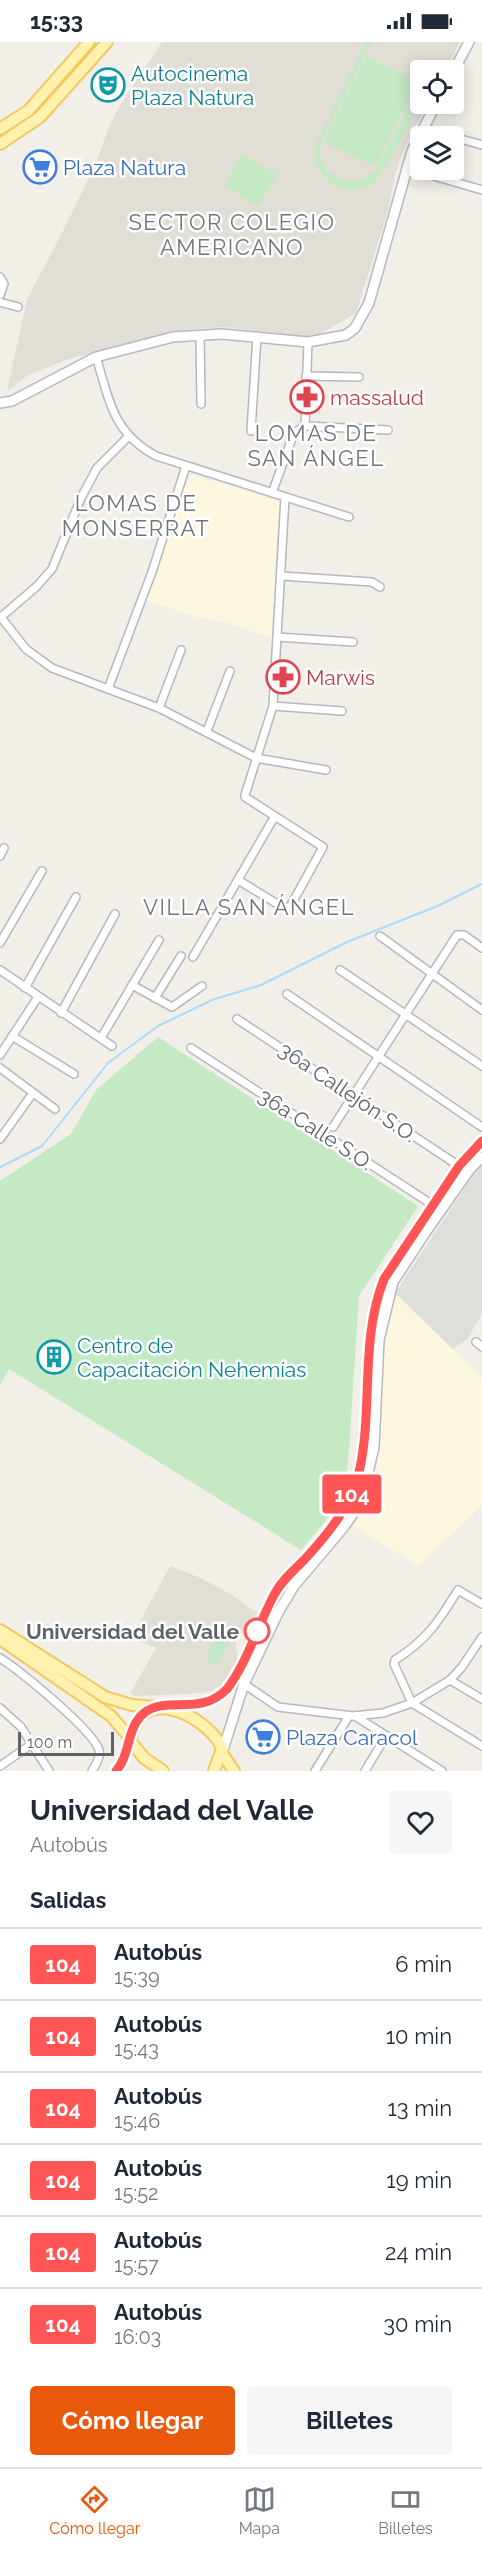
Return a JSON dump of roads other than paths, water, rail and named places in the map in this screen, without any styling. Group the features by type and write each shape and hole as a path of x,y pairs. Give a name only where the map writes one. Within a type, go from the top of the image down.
{"main road":[{"path":"0,129 35,104 89,42"},
{"path":"0,144 40,117 107,42"},
{"path":"459,60 469,42"},
{"path":"1,403 12,401 96,357 173,337 257,336 308,342 346,335 355,328 363,315 410,159"},
{"path":"214,1771 244,1684 279,1611 294,1586 353,1514 364,1491 374,1447 379,1340 393,1282 459,1166 482,1141"},
{"path":"116,1771 125,1756 139,1718 148,1711 159,1707 204,1703 217,1699 227,1689 282,1583 321,1540 345,1509 355,1488 360,1466 369,1336 384,1279 437,1208 482,1157"},
{"path":"367,1380 370,1385 369,1402 376,1408"},
{"path":"363,1438 368,1417 376,1408"},
{"path":"0,1630 105,1697 132,1705 159,1707 180,1712 211,1731 220,1743 222,1753 234,1771"},
{"path":"0,1639 111,1716 130,1738 138,1753 163,1771"}],"street":[{"path":"464,140 482,145"},
{"path":"406,168 482,190"},
{"path":"0,277 4,284 0,295"},
{"path":"0,302 18,307"},
{"path":"200,336 201,404"},
{"path":"251,431 257,336"},
{"path":"305,426 308,342"},
{"path":"96,357 117,422 128,437 156,456 350,517"},
{"path":"306,376 359,377"},
{"path":"0,413 1,403"},
{"path":"272,493 294,433 305,426 388,430"},
{"path":"128,437 97,468 81,498 52,569 36,587 0,617 38,659 52,668 159,708 256,758 326,770"},
{"path":"108,689 152,572 186,466"},
{"path":"238,880 284,908 291,905 323,847 245,797 273,706 285,497"},
{"path":"282,576 372,582 380,587"},
{"path":"277,637 353,642"},
{"path":"159,708 181,650"},
{"path":"207,731 230,671"},
{"path":"273,706 342,711"},
{"path":"193,957 275,816"},
{"path":"0,856 4,848"},
{"path":"0,943 42,871"},
{"path":"25,987 76,897"},
{"path":"61,1012 115,914"},
{"path":"333,1127 351,1095 459,934 482,948"},
{"path":"380,936 482,1010"},
{"path":"101,1038 159,940"},
{"path":"155,998 181,956"},
{"path":"340,970 482,1066"},
{"path":"1,972 112,1046"},
{"path":"132,985 172,1007 202,986"},
{"path":"287,994 482,1127"},
{"path":"0,1055 38,997"},
{"name":"36a Callejón S.O.","path":"237,1019 459,1166"},
{"path":"12,1036 74,1074"},
{"name":"36a Calle S.O.","path":"191,1048 437,1208"},
{"path":"0,1068 55,1109"},
{"path":"0,1139 33,1093"},
{"path":"482,1604 458,1590 426,1637 395,1661 412,1703 482,1746"},
{"path":"366,1719 412,1703 450,1680 479,1649 482,1637"},
{"path":"0,1658 31,1681 91,1736 99,1749 99,1758 92,1771"},
{"path":"450,1680 482,1699"},
{"path":"244,1684 278,1707 366,1719 386,1736 442,1771"},
{"path":"0,1708 21,1727 49,1771"},
{"path":"315,1771 352,1716"},
{"path":"365,1771 386,1736"},
{"path":"0,1766 32,1744"}],"waterway":[{"path":"0,1167 42,1146 108,1063 158,1026 212,1000 261,985 347,942 440,905 482,884"}],"place":[{"name":"Autocinema Plaza Natura","path":"108,85"},
{"name":"Plaza Natura","path":"40,167"},
{"name":"massalud","path":"307,397"},
{"name":"Marwis","path":"283,677"},
{"name":"Centro de Capacitación Nehemías","path":"54,1357"},
{"name":"Universidad del Valle","path":"257,1631"},
{"name":"Plaza Caracol","path":"263,1737"}],"district":[{"name":"SECTOR COLEGIO AMERICANO","path":"232,234"},
{"name":"LOMAS DE SAN ÁNGEL","path":"316,446"},
{"name":"LOMAS DE MONSERRAT","path":"136,516"},
{"name":"VILLA SAN ÁNGEL","path":"249,907"}]}
